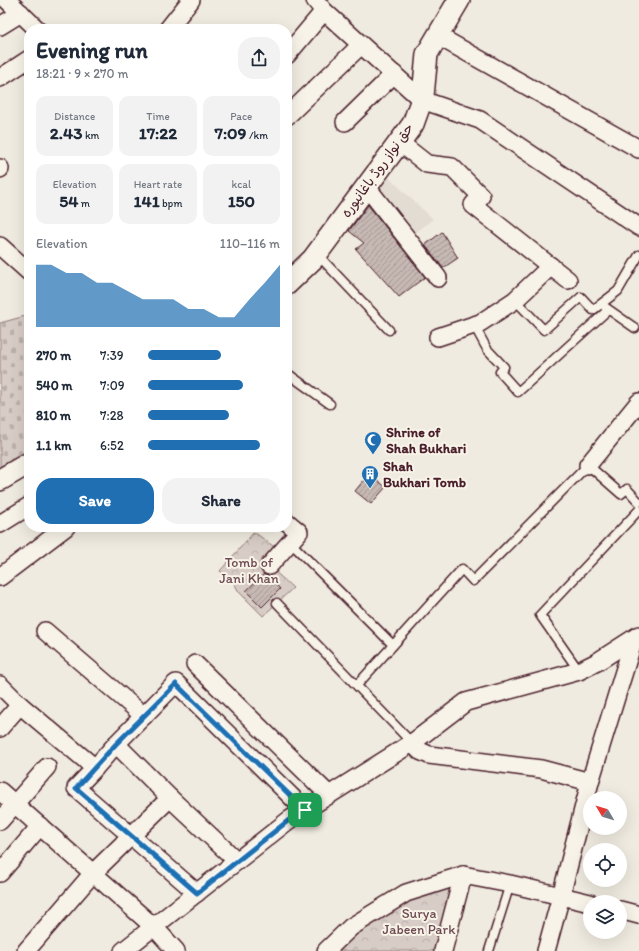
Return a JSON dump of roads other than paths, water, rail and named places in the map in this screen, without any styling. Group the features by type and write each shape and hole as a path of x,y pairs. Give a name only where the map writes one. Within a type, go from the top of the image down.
{"street":[{"path":"7,0 33,24"},
{"path":"172,24 191,0"},
{"name":"حق نواز روڈ باغانپورہ","path":"292,279 316,253 413,124 424,96 427,54 459,0"},
{"path":"292,47 319,5 422,100 480,120 639,227"},
{"path":"0,26 21,13"},
{"path":"438,36 639,150"},
{"path":"292,111 361,45"},
{"path":"0,78 24,61"},
{"path":"345,122 394,74"},
{"path":"400,142 427,164 452,167 482,196 473,205 568,280"},
{"path":"366,186 438,278"},
{"path":"0,246 24,268"},
{"path":"438,337 480,323 515,300 551,266"},
{"path":"588,465 639,402"},
{"path":"0,480 24,466"},
{"path":"0,524 24,509"},
{"path":"269,566 299,532 292,526"},
{"path":"0,577 59,532"},
{"path":"45,631 144,716"},
{"path":"123,951 289,820 412,743 466,702 580,670 597,662 637,637"},
{"path":"546,951 562,896 590,782 637,637"},
{"path":"195,664 329,795"},
{"path":"197,893 76,788 116,744 176,684 305,810"},
{"path":"0,685 20,705 95,768"},
{"path":"0,728 20,705"},
{"path":"412,743 420,751 428,755 541,768 590,782"},
{"path":"116,744 170,798 237,861"},
{"path":"0,821 47,767"},
{"path":"0,791 154,927 176,951"},
{"path":"26,951 93,873 170,798"},
{"path":"0,873 40,826"},
{"path":"326,951 351,927 406,893 462,875 510,884 583,901"},
{"path":"443,951 462,875"},
{"path":"627,912 639,915"}],"lane":[{"path":"316,253 389,330"},
{"path":"515,300 544,330 581,297 593,310 618,291 639,255"},
{"path":"601,304 635,328"},
{"path":"474,325 487,349 504,367 500,372 518,392 608,310"},
{"path":"292,377 330,404"},
{"path":"357,685 462,569 473,581 588,465 621,494 627,489 639,502"},
{"path":"580,670 540,615 639,510"},
{"path":"290,542 393,645"},
{"path":"277,603 412,743"},
{"path":"489,951 510,884"}],"place":[{"name":"Shrine of Shah Bukhari","path":"373,455"},
{"name":"Shah Bukhari Tomb","path":"370,489"}],"park label":[{"name":"Tomb of Jani Khan","path":"249,570"},
{"name":"Surya Jabeen Park","path":"419,922"}]}
